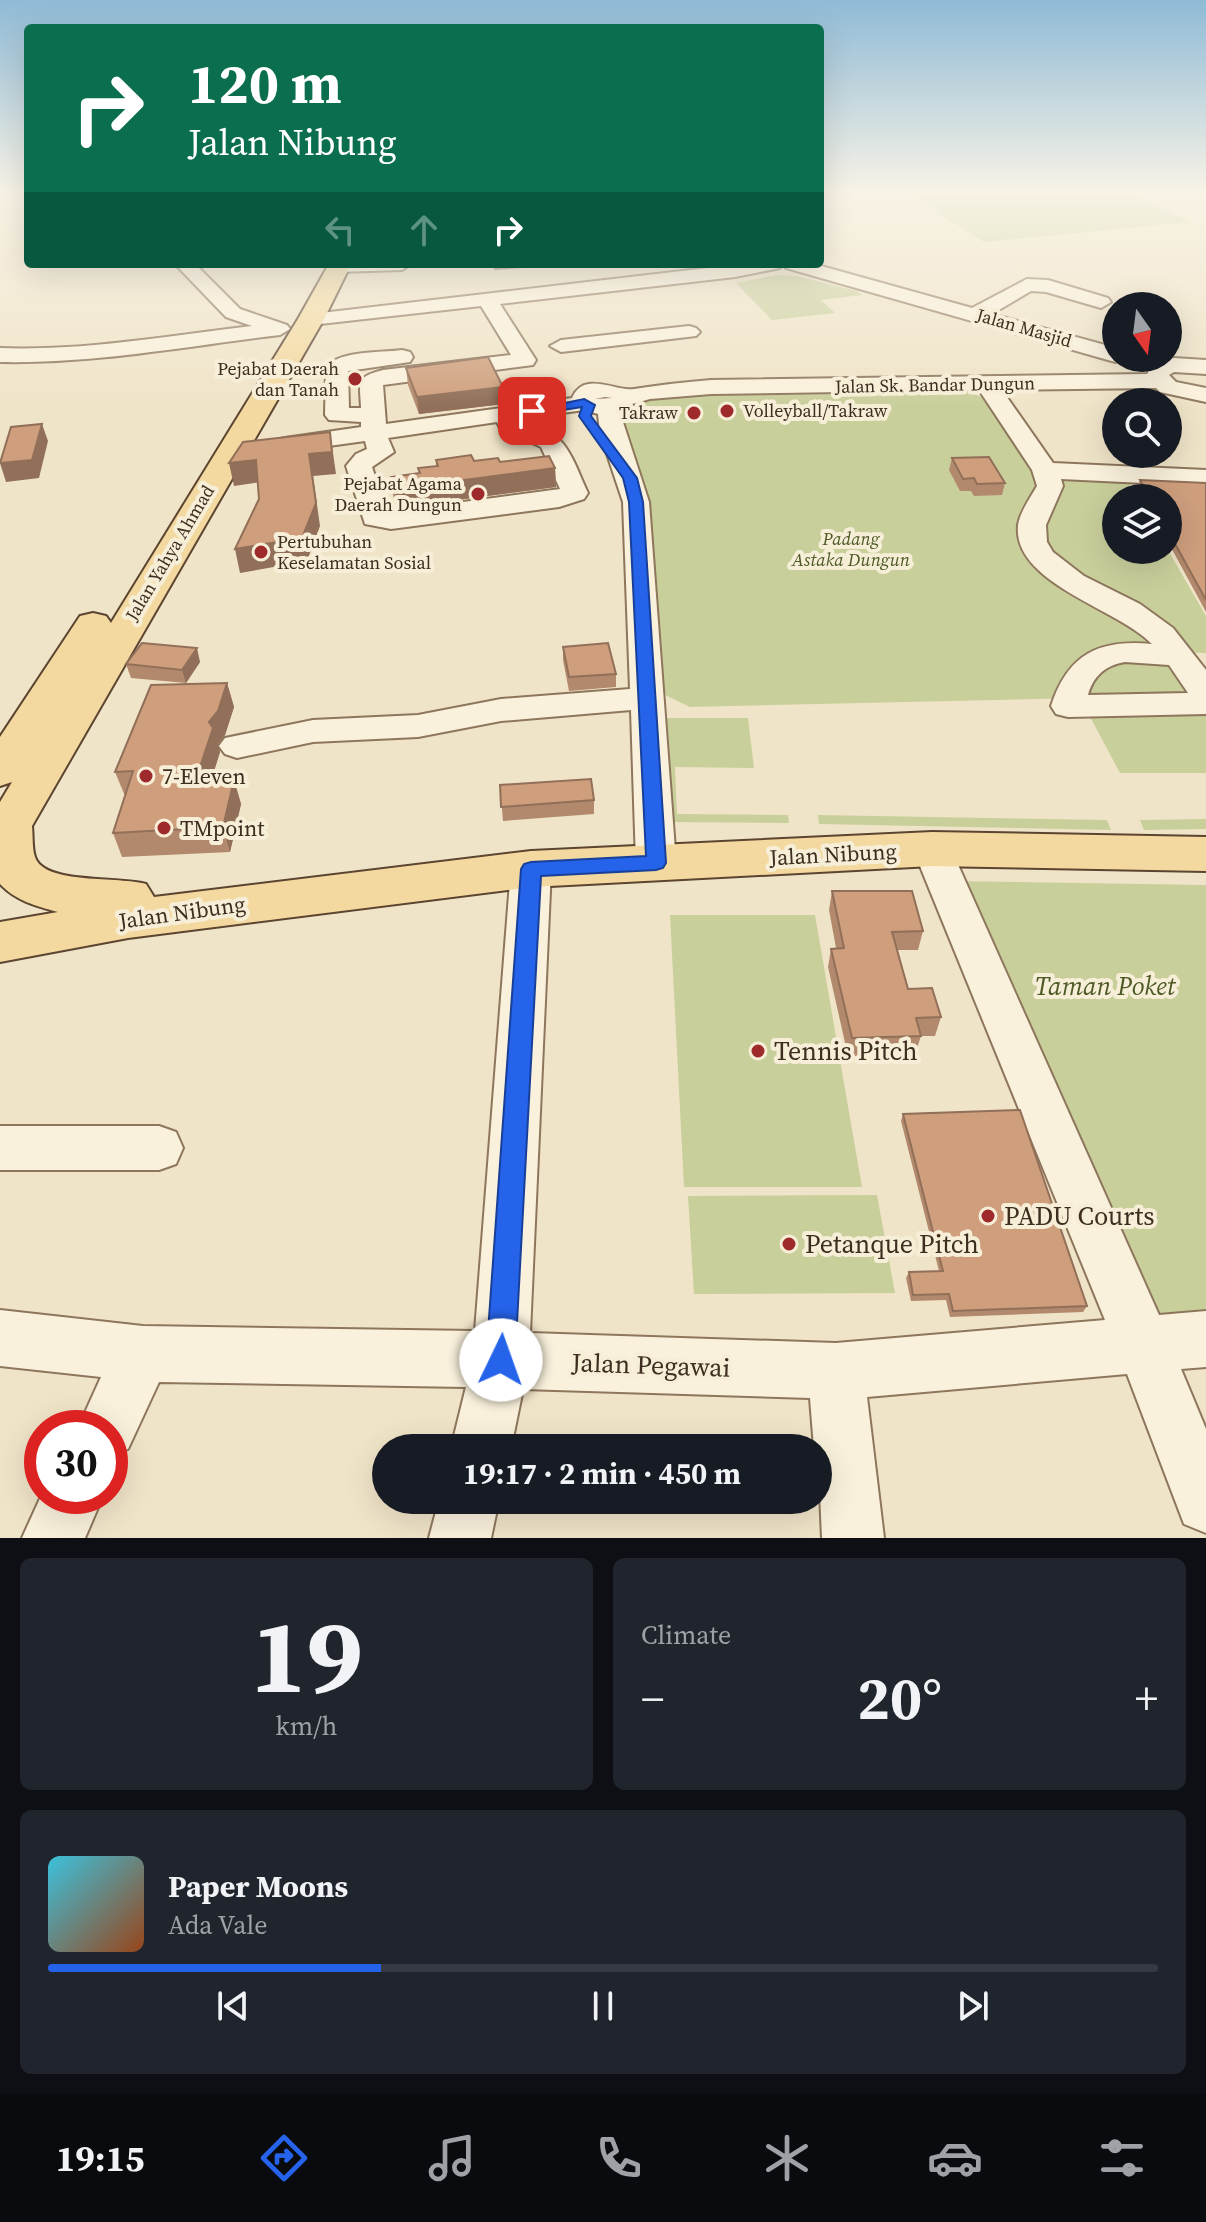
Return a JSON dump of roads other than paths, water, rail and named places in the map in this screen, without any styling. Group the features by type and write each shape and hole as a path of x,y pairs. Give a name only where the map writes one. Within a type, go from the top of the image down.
{"main road":[{"name":"Jalan Yahya Ahmad","path":"0,771 330,268"},
{"name":"Jalan Yahya Ahmad","path":"4,833 231,452 296,324"},
{"path":"4,833 11,859 27,882 53,893 128,908"},
{"name":"Jalan Nibung","path":"0,921 531,869 932,849 1206,854"},
{"path":"0,966 128,908"},
{"name":"Jalan Nibung","path":"0,942 128,908"}],"street":[{"path":"188,268 244,320 296,324"},
{"path":"0,355 36,356 296,324 431,300 488,282 716,268"},
{"name":"Jalan Masjid","path":"808,268 1102,351"},
{"path":"385,298 535,301 561,279"},
{"path":"976,314 1027,285 1048,286 1101,302"},
{"path":"337,367 372,370 516,345 488,300"},
{"path":"656,863 636,502 628,473 585,416 586,381 689,332"},
{"path":"374,424 337,415 336,356 425,344"},
{"name":"Jalan Sk. Bandar Dungun","path":"231,452 374,424 506,416 586,381 649,392 711,387 987,385 1161,374 1174,365 1206,367"},
{"path":"372,370 370,384 374,424 381,452 365,459 359,466 372,514 382,521 570,497 575,493 551,442 533,434 515,435 506,416"},
{"path":"1157,372 1181,391 1206,395"},
{"path":"987,385 1045,470 1050,486 1031,526 1035,547 1050,566 1074,583 1143,618 1168,641 1206,694"},
{"path":"1045,470 1206,478"},
{"path":"1179,657 1128,651 1103,657 1085,667 1078,676 1072,685 1068,706 1206,703"},
{"path":"237,746 313,731 418,726 501,710 648,698"},
{"path":"932,849 1143,1344 1206,1502"},
{"path":"484,1434 501,1360 531,869"},
{"path":"0,1148 159,1148"},
{"name":"Jalan Pegawai","path":"0,1338 143,1354 501,1360 836,1371 1206,1339"},
{"path":"116,1410 143,1354"},
{"path":"836,1371 853,1538"},
{"path":"53,1538 64,1514"},
{"path":"460,1538 466,1514"}],"place":[{"name":"Pejabat Daerah dan Tanah","path":"355,379"},
{"name":"Volleyball/Takraw","path":"727,411"},
{"name":"Takraw","path":"694,413"},
{"name":"Pejabat Agama Daerah Dungun","path":"478,494"},
{"name":"Pertubuhan Keselamatan Sosial","path":"261,552"},
{"name":"7-Eleven","path":"146,776"},
{"name":"TMpoint","path":"164,828"},
{"name":"Tennis Pitch","path":"758,1051"},
{"name":"PADU Courts","path":"988,1216"},
{"name":"Petanque Pitch","path":"789,1244"}],"park label":[{"name":"Padang Astaka Dungun","path":"851,549"},
{"name":"Taman Poket","path":"1105,986"}]}
